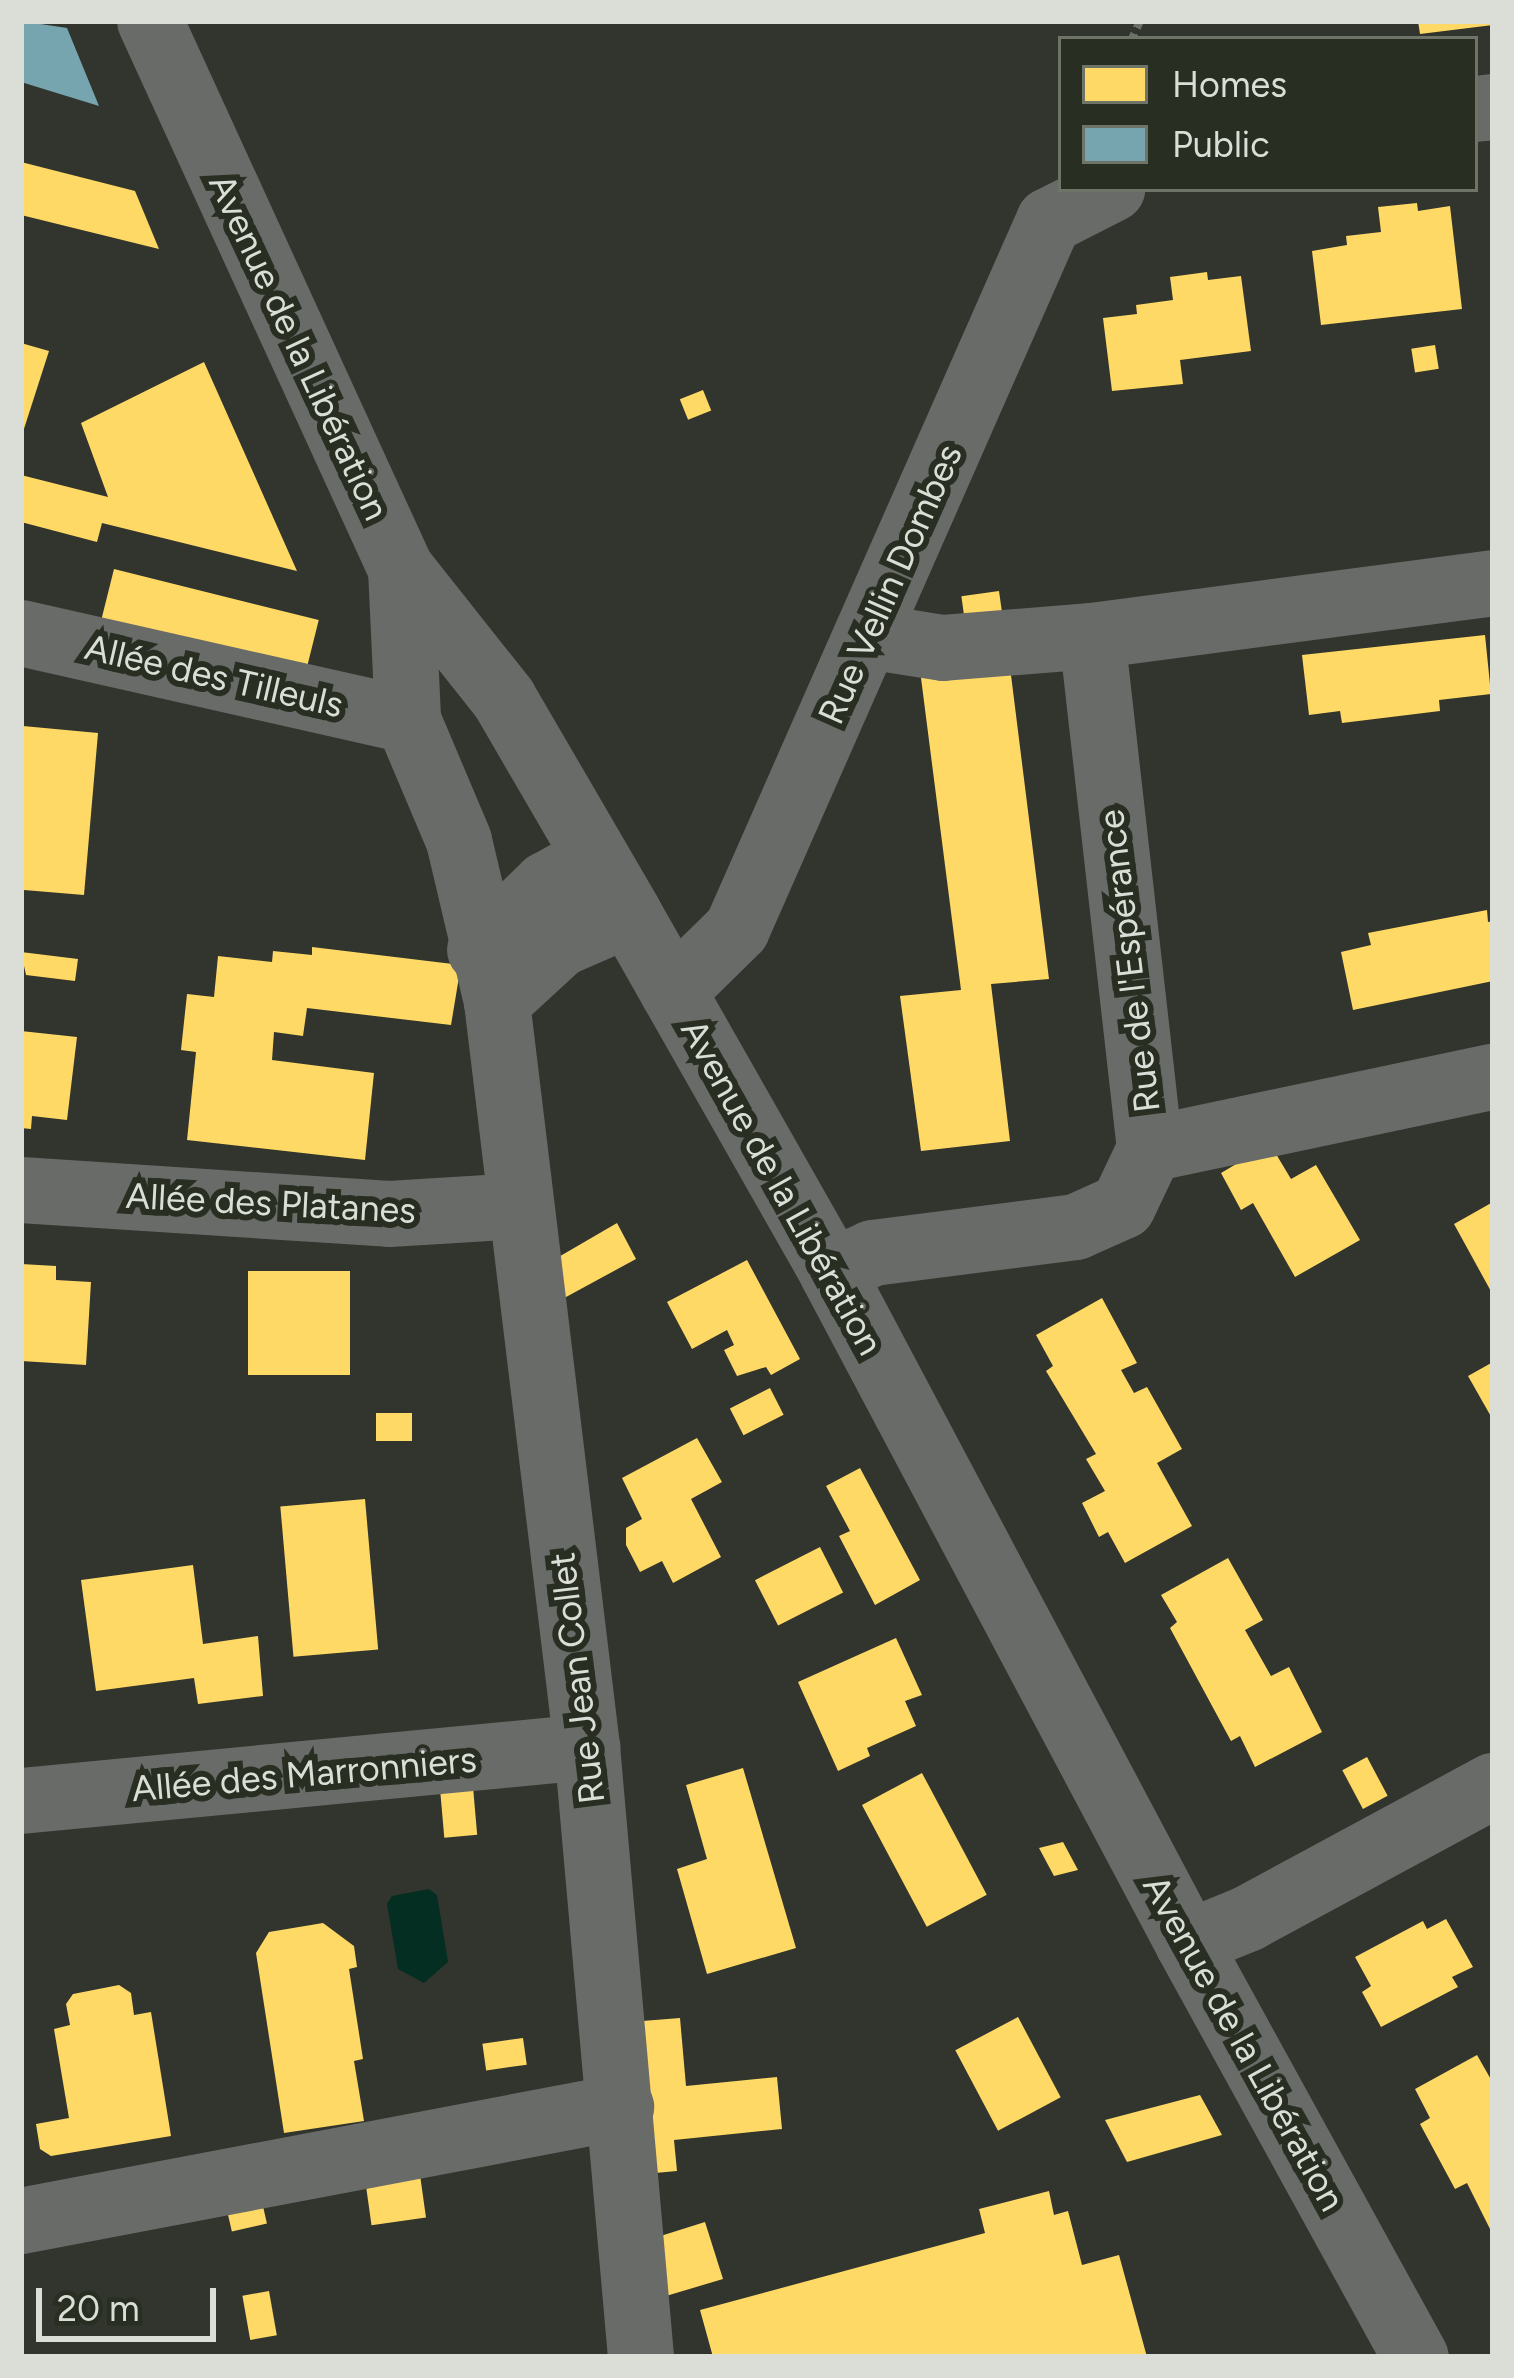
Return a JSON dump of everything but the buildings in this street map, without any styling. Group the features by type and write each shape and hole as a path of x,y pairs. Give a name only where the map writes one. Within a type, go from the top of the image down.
{"street":[{"name":"Avenue de la Libération","path":"150,21 401,569 504,699 629,914 832,1272 1188,1942 1416,2357"},
{"name":"Rue Vellin Dombes","path":"673,992 737,928 1049,221 1106,192"},
{"name":"Rue Jean Collet","path":"401,569 408,720 459,841 489,976 521,1206 586,1747 641,2357"},
{"path":"867,636 943,648 1091,636 1493,583"},
{"name":"Allée des Tilleuls","path":"21,633 408,720"},
{"name":"Rue de l'Espérance","path":"832,1272 873,1253 1076,1227 1123,1206 1150,1149 1091,636"},
{"path":"489,976 546,885 596,857"},
{"path":"489,976 629,914"},
{"path":"1150,1149 1493,1077"},
{"name":"Allée des Platanes","path":"21,1190 389,1214 521,1206"},
{"name":"Allée des Marronniers","path":"21,1801 586,1747"},
{"path":"1188,1942 1247,1919 1493,1786"},
{"path":"21,2222 621,2107"}],"shaded area":[{"path":"429,1889 437,1895 448,1962 424,1983 398,1969 387,1904 392,1896"}]}
